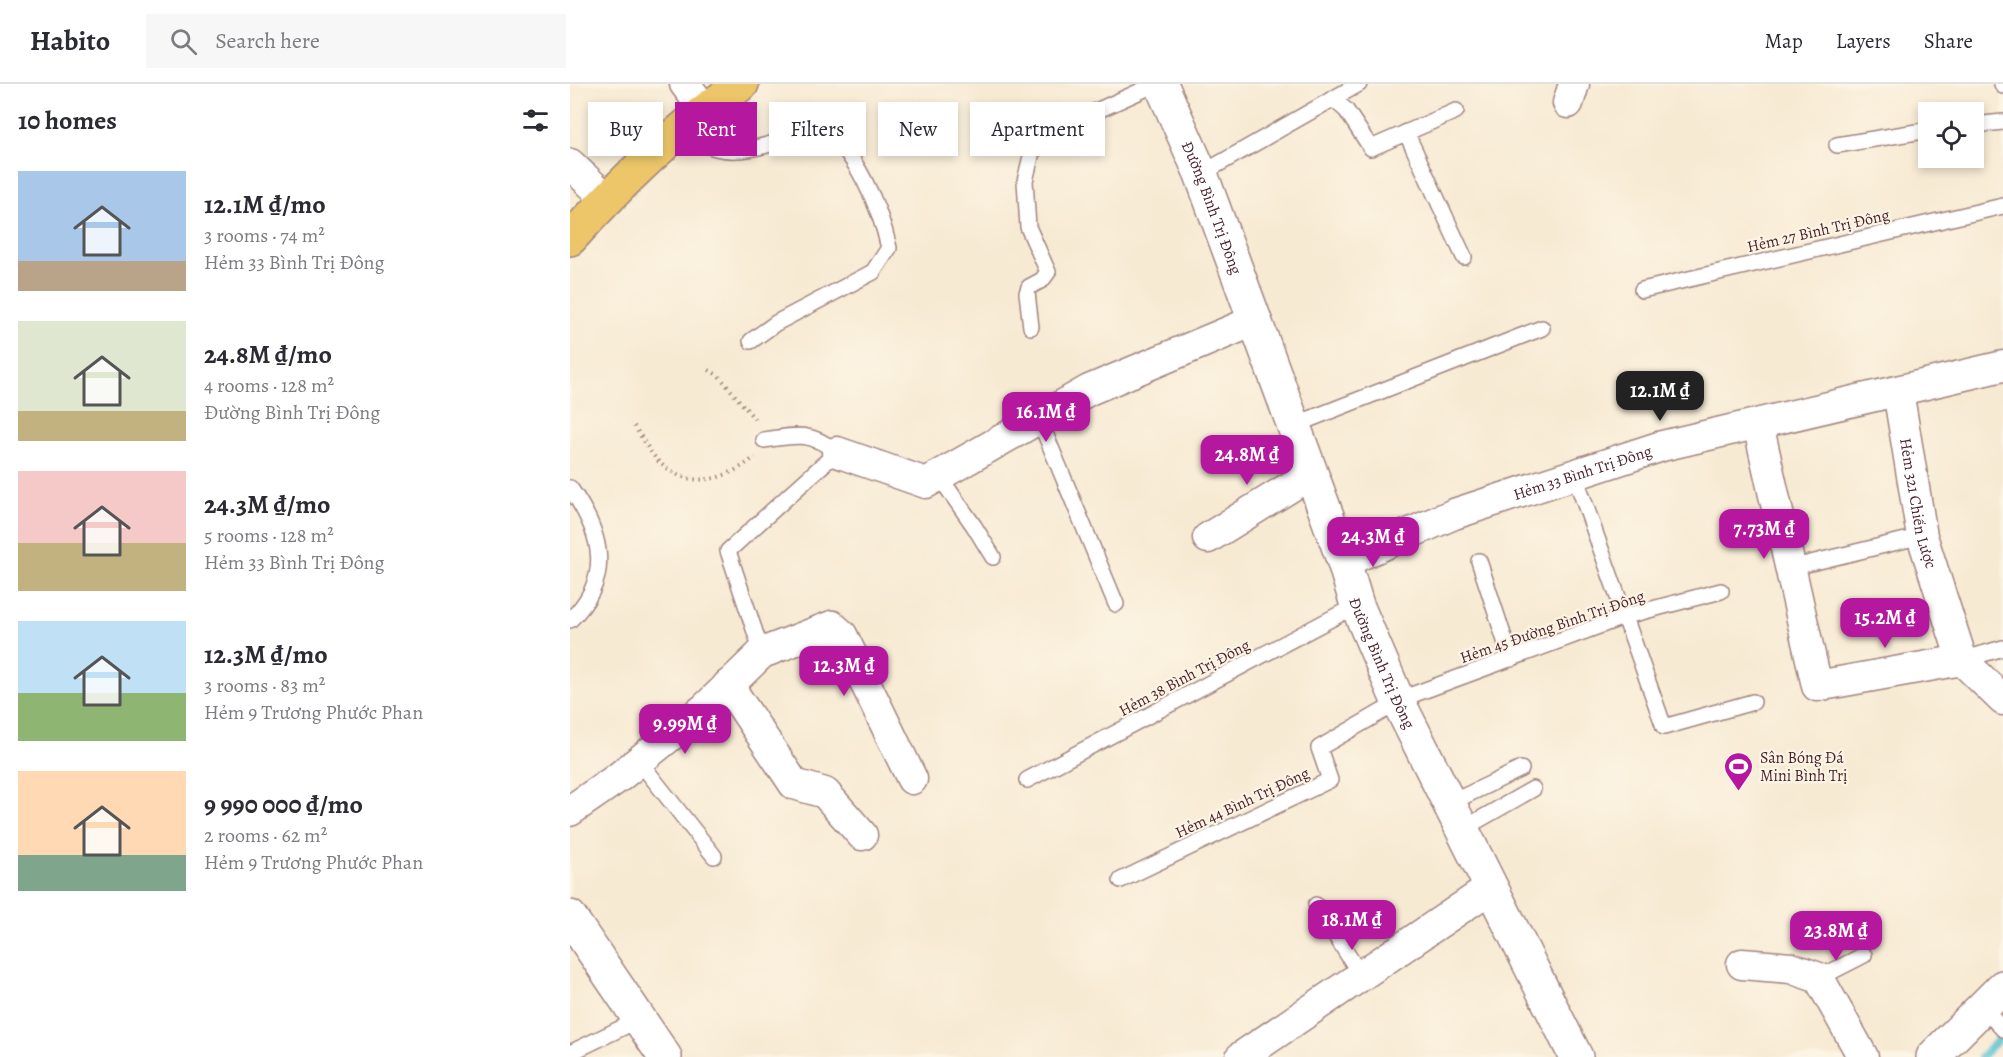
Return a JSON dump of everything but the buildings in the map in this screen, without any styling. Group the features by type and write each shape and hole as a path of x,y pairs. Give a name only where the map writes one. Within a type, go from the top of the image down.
{"main road":[{"path":"695,96 742,84"},
{"path":"570,239 607,199 675,135"}],"street":[{"name":"Đường Bình Trị Đông","path":"1161,84 1202,174 1292,426 1344,562 1357,605 1398,701 1576,1057"},
{"path":"570,164 607,199"},
{"path":"837,452 926,483 1089,390 1254,321"},
{"name":"Hẻm 33 Bình Trị Đông","path":"1344,562 1454,514 1662,446 2003,366"},
{"name":"Hẻm 321 Chiến Lược","path":"1898,391 1922,537 1962,660 2003,700"},
{"path":"1758,424 1817,686 1962,660"},
{"path":"1208,538 1311,474"},
{"path":"570,810 639,761 704,709 762,653 826,628 836,627 912,779"},
{"path":"728,685 794,784 825,793 862,835"},
{"path":"1241,1057 1360,974 1492,887"},
{"path":"570,917 665,1057"},
{"path":"1742,964 1791,968 1819,978 1863,1057"},
{"path":"1933,1057 1996,1010"}],"lane":[{"path":"1031,327 1027,293 1029,287 1042,280 1048,272 1028,226 1025,181 1032,152 1061,127 1156,84"},
{"path":"1202,174 1359,84"},
{"path":"1333,99 1346,110 1371,148 1456,111"},
{"path":"1984,124 2003,122"},
{"path":"751,341 776,323 873,272 889,248 869,186 831,132 820,124 786,140 757,147"},
{"path":"1406,132 1464,257"},
{"path":"1837,145 1918,132"},
{"name":"Hẻm 27 Bình Trị Đông","path":"1642,290 2003,206"},
{"path":"1292,426 1542,328"},
{"path":"1039,419 1116,604"},
{"path":"762,653 728,551 837,452 820,439 797,435 764,440"},
{"path":"939,476 993,557"},
{"path":"1575,476 1664,726 1753,702"},
{"path":"570,488 583,506 599,540 597,580 581,610 570,620"},
{"path":"1790,568 1922,537"},
{"path":"1479,561 1511,659"},
{"name":"Hẻm 45 Đường Bình Trị Đông","path":"1398,701 1626,616 1721,591"},
{"name":"Hẻm 38 Bình Trị Đông","path":"1027,780 1357,605"},
{"path":"1962,660 2003,648"},
{"name":"Hẻm 44 Bình Trị Đông","path":"1121,880 1330,780 1319,748 1398,701"},
{"path":"639,761 714,856"},
{"path":"1455,817 1521,769"},
{"path":"1455,817 1533,789"},
{"path":"1316,905 1360,974"},
{"path":"1819,978 1864,955"},
{"path":"570,1053 640,1019"}],"path":[{"path":"634,426 658,461 683,479 706,481 737,471 767,448 757,422 719,376 709,370"}],"waterway":[{"path":"1981,1057 2003,1035"}],"place":[{"name":"Sân Bóng Đá Mini Bình Trị","path":"1739,792"}]}
